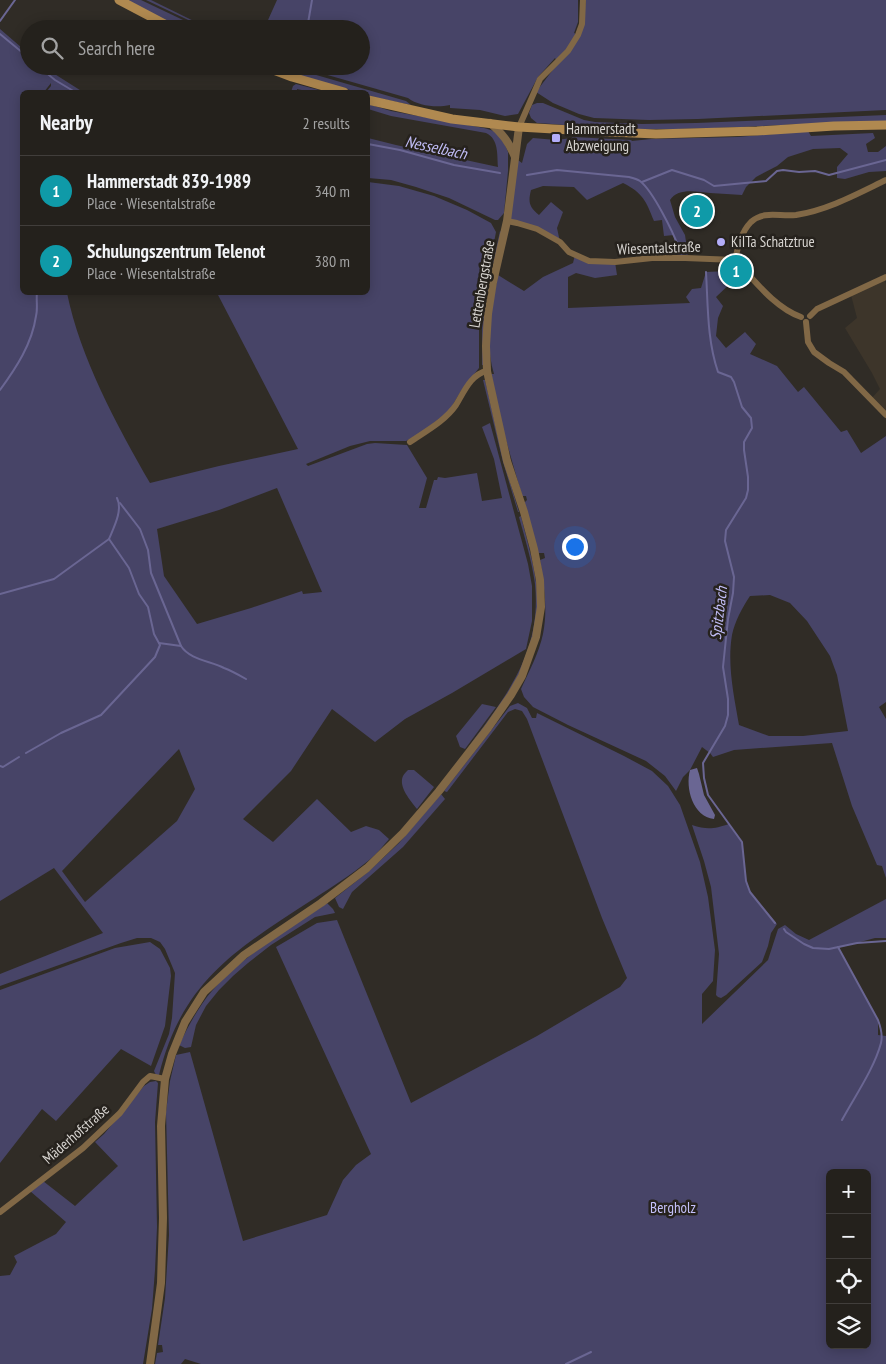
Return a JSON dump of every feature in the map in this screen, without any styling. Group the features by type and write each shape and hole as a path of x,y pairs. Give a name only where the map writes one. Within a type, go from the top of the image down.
{"main road":[{"path":"119,0 157,20"},
{"path":"287,75 337,90"},
{"path":"370,100 452,118 519,127 656,134 886,125"}],"street":[{"path":"519,127 540,79 568,50 578,35 582,24 583,0"},
{"path":"490,123 508,141 515,158"},
{"name":"Lettenbergstraße","path":"150,1364 161,1283 163,1218 161,1126 165,1079 172,1054 185,1022 204,992 244,955 321,903 367,868 402,833 439,791 511,695 522,676 536,637 541,607 540,580 534,549 505,452 486,371 488,314 493,282 507,221 519,127"},
{"path":"806,318 792,314 782,307 734,260 744,230 752,221 762,215 795,215 814,210 844,201 886,180"},
{"name":"Wiesentalstraße","path":"507,221 536,229 560,242 570,252 589,261 615,262 652,258 734,260"},
{"path":"806,318 817,309 886,277"},
{"path":"806,318 808,342 814,352 844,372 886,415"},
{"path":"410,442 446,416 474,376 486,371"},
{"name":"Mäderhofstraße","path":"0,1212 84,1148 120,1113 142,1082 150,1076 165,1079"}],"shaded area":[{"path":"884,279 886,284 886,414 871,399 880,389 845,328 857,318 851,295"},
{"path":"697,768 704,795 715,815 714,819 701,813 692,800 689,785 690,770"}],"green space":[{"path":"128,0 141,0 183,20 165,20"},
{"path":"146,0 151,0 192,20"},
{"path":"277,0 578,0 578,22 574,33 580,36 586,0 886,0 886,110 698,119 594,118 553,103 536,92 558,63 555,58 538,77 518,114 505,116 480,110 450,108 450,105 428,106 408,98 328,75 370,75 370,20 268,20"},
{"path":"0,29 20,46 20,75 56,75 80,90 48,90 51,83 46,90 20,90 20,295 68,295 90,366 113,415 150,483 298,449 218,295 370,295 370,182 399,186 434,196 491,223 496,232 479,320 479,368 461,391 449,411 422,432 406,441 370,441 350,446 306,464 308,466 367,444 407,445 427,478 419,508 426,508 434,480 437,480 438,477 445,478 477,473 482,501 502,498 494,459 482,427 490,423 528,564 532,586 532,621 526,649 405,719 375,742 332,709 291,771 243,819 273,842 317,799 351,832 366,826 379,830 389,839 362,866 261,933 217,970 198,990 182,1014 169,1042 159,1075 156,1075 154,1071 169,1034 175,973 160,942 151,938 137,938 0,986 0,974 103,933 54,868 0,901","holes":["277,488 322,592 303,594 302,591 197,624 164,576 157,529 219,510","179,749 195,789 177,821 85,902 62,871"]},
{"path":"298,75 316,75 368,90 350,90"},
{"path":"296,84 319,90 292,90"},
{"path":"370,91 406,101 411,105 370,96"},
{"path":"543,103 584,120 595,122 642,124 696,123 886,115 886,121 696,128 608,128 537,123 531,118 529,113 532,105"},
{"path":"370,105 391,111 484,128 494,131 504,140 502,141 508,152 508,171 504,213 498,220 449,198 416,187 391,180 370,178 370,138 498,167 495,143 486,133 391,116 370,110"},
{"path":"808,131 811,136 873,133 875,138 866,144 868,152 878,152 886,146 886,171 869,172 845,179 837,178 837,167 848,154 840,148 813,149 788,157 777,166 756,177 746,187 742,195 694,191 678,193 670,200 675,217 685,235 688,255 676,256 674,235 664,236 662,220 654,221 643,198 635,190 623,183 587,200 574,187 543,186 531,190 530,204 539,215 551,202 563,212 557,228 560,242 537,229 507,221 515,158 522,163 527,144 533,138 556,140 573,137 632,141 737,137"},
{"path":"501,232 482,365 483,310"},
{"path":"575,255 589,261 615,262 617,275 595,278 576,273 568,277 568,308 690,303 686,297 692,289 701,288 706,272 728,271 736,278 716,297 723,306 718,318 716,336 726,348 745,332 756,344 750,354 777,366 798,392 804,387 841,432 847,430 861,453 886,436 886,702 879,707 886,719 886,878 882,866 877,865 852,806 832,743 734,750 713,757 702,747 676,791 665,776 646,761 533,707 524,697 521,689 534,662 543,634 545,597 540,560 545,558 544,553 538,553 524,503 527,500 526,496 522,496 504,433 491,374 494,374 489,337 490,324 498,275 524,291 543,277 573,263","holes":["770,595 790,603 807,621 830,656 837,675 848,731 803,736 769,736 739,725 730,658 732,635 737,620 750,596"]},
{"path":"483,380 485,380 504,462 519,512 503,462"},
{"path":"521,516 533,563 537,592 537,615 533,636 527,657 507,695 467,749 495,711 518,673 527,653 533,632 536,609 535,584 519,517"},
{"name":"Bergholz","path":"518,703 527,708 532,718 536,718 537,713 652,771 668,786 680,805 700,862 708,897 715,950 713,981 702,994 702,1024 768,960 778,929 785,925 796,934 809,940 886,899 886,938 875,938 838,948 878,1020 878,1035 886,1036 886,1364 201,1364 185,1359 181,1364 155,1364 157,1353 163,1352 162,1345 158,1345 165,1298 169,1235 166,1112 176,1055 190,1052 243,1241 327,1215 343,1180 356,1165 371,1154 276,947 317,923 337,920 411,1103 537,1036 620,987 627,978 602,918 527,719 522,711 515,709 508,712 447,792 444,791 510,706"},
{"path":"482,704 496,707 465,749 460,747 456,736"},
{"path":"408,770 414,770 434,787 417,809 402,785 403,776"},
{"path":"441,794 445,799 403,847 352,892 343,909 339,907 335,898 368,872 399,843"},
{"path":"729,824 742,842 746,881 750,892 777,924 771,933 762,962 721,998 716,995 719,954 711,887 692,825 710,828"},
{"path":"327,903 335,913 315,917 271,945 248,963 219,990 206,1006 196,1025 191,1047 185,1048 179,1045 202,1004 228,974 260,948"},
{"path":"150,942 160,949 170,968 171,976 165,1026 151,1066 121,1049 56,1121 42,1109 0,1163 0,990 115,948"},
{"path":"156,1081 158,1083 155,1122 157,1227 152,1309 143,1364 0,1364 0,1276 10,1275 17,1262 14,1256 56,1234 66,1222 30,1191 43,1181 75,1206 118,1166 95,1142 104,1134 144,1086"}],"waterway":[{"path":"0,21 15,0"},
{"path":"309,20 312,0"},
{"name":"Nesselbach","path":"0,34 20,51"},
{"name":"Nesselbach","path":"49,75 72,90"},
{"name":"Nesselbach","path":"370,144 400,150 454,165 500,173"},
{"path":"642,182 672,170 704,180 714,186 766,181 777,171 783,170 815,171 829,175 886,160"},
{"name":"Nesselbach","path":"527,175 557,170 629,177 638,180 651,193 679,248"},
{"name":"Spitzbach","path":"706,272 709,322 714,360 718,372 731,377 734,382 742,407 751,418 752,428 744,442 748,490 746,498 726,530 725,541 734,577 723,667 728,699 728,715 725,726 703,763 704,778 708,795 742,842 746,881 750,892 775,923"},
{"path":"0,390 17,364 31,336 37,313 37,295"},
{"path":"26,753 61,733 101,715 155,657 160,645 154,634 148,607 139,594 129,568 109,539 119,508 117,498"},
{"path":"120,503 140,529 148,550 151,573 181,646"},
{"path":"0,594 54,579 109,539"},
{"path":"159,643 181,646 195,657 246,679"},
{"path":"0,766 3,767 19,757"},
{"name":"Spitzbach","path":"784,929 804,944 813,948 829,949 857,943 886,941"},
{"path":"838,947 878,1020 882,1037 874,1063 842,1120"},
{"path":"566,1364 591,1352"}],"place":[{"name":"Hammerstadt Abzweigung","path":"556,138"},
{"name":"Schulungszentrum Telenot","path":"697,211"},
{"name":"KiITa Schatztrue","path":"721,242"},
{"name":"Hammerstadt 839-1989","path":"736,271"}]}
